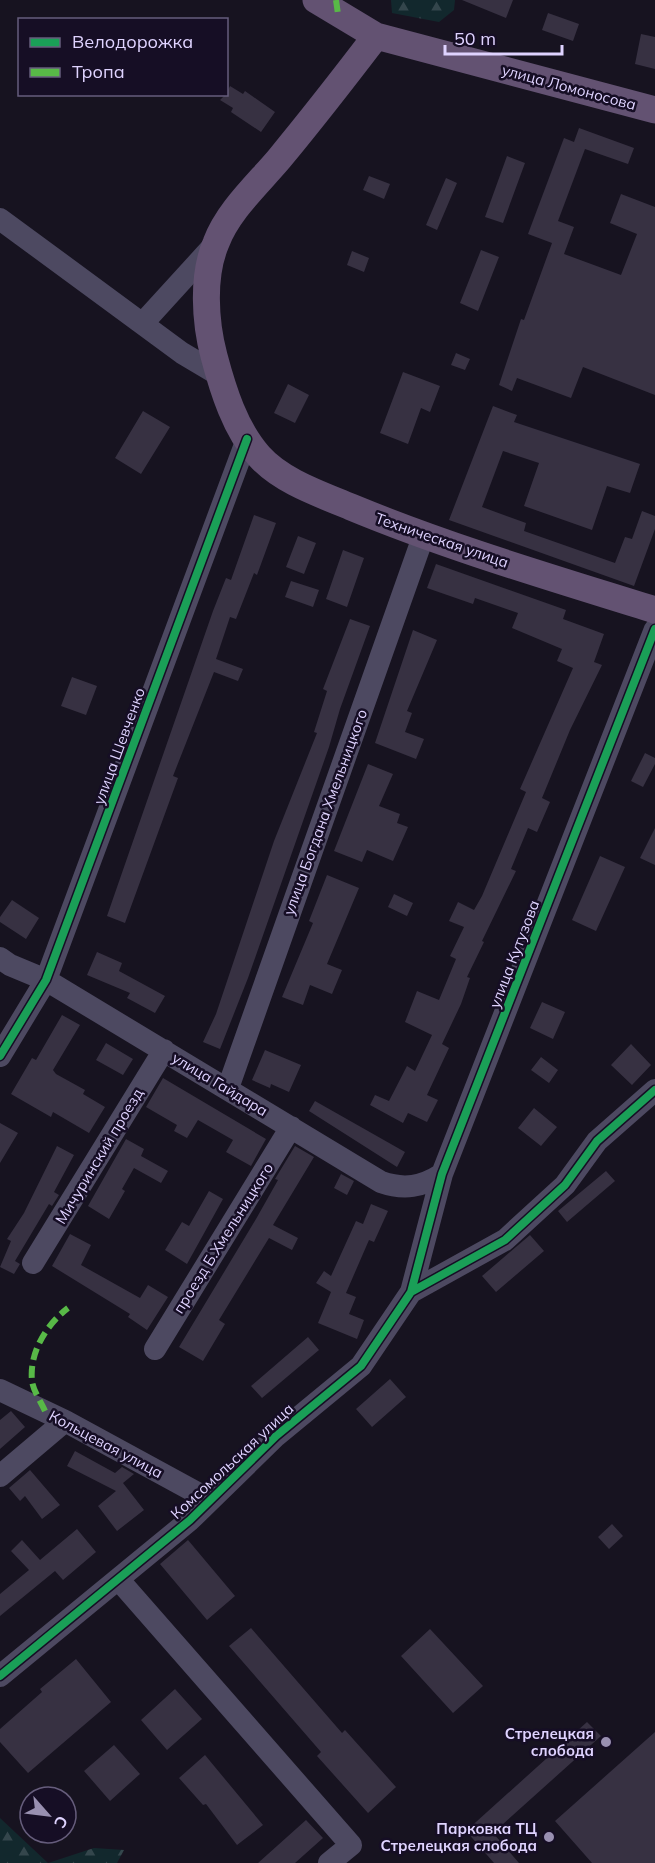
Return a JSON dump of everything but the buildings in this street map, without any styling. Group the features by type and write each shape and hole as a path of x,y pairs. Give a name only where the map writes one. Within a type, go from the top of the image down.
{"main road":[{"name":"улица Ломоносова","path":"316,0 376,36 655,110"},
{"name":"Техническая улица","path":"376,36 227,222 215,244 209,272 207,304 211,344 219,375 234,415 259,456 275,470 313,491 423,537 655,610"}],"street":[{"path":"0,219 182,353 219,375"},
{"path":"143,323 215,244"},
{"name":"улица Шевченко","path":"0,1056 46,980 247,439"},
{"name":"улица Богдана Хмельницкого","path":"228,1088 423,537"},
{"name":"улица Кутузова","path":"411,1292 442,1174 655,629"},
{"name":"улица Гайдара","path":"0,958 10,965 46,980 381,1182 396,1187 426,1184 442,1174"},
{"name":"Мичуринский проезд","path":"33,1263 164,1050"},
{"name":"Комсомольская улица","path":"0,1676 210,1500 276,1436 361,1366 411,1292 505,1240 565,1185 597,1141 655,1090"},
{"name":"проезд Б.Хмельницкого","path":"155,1349 291,1126"},
{"name":"Кольцевая улица","path":"0,1390 65,1421 210,1500"},
{"path":"0,1476 65,1421"},
{"path":"118,1579 351,1845 329,1863"}],"green space":[{"path":"391,0 455,0 454,10 439,22 392,13"},
{"path":"0,1818 18,1835 18,1845 29,1845 48,1863 0,1863"},
{"path":"94,1848 124,1850 117,1863 48,1863"}],"marked path":[{"path":"336,0 338,14"},
{"path":"45,1411 32,1381 33,1360 47,1330 68,1308"}],"cycle path":[{"path":"0,1056 46,980 247,439"},
{"path":"411,1292 442,1174 655,629"},
{"path":"0,1676 190,1520 276,1436 361,1366 411,1292 505,1240 565,1185 597,1141 655,1090"}],"place":[{"name":"Стрелецкая слобода","path":"606,1742"},
{"name":"Парковка ТЦ Стрелецкая слобода","path":"549,1837"}]}
